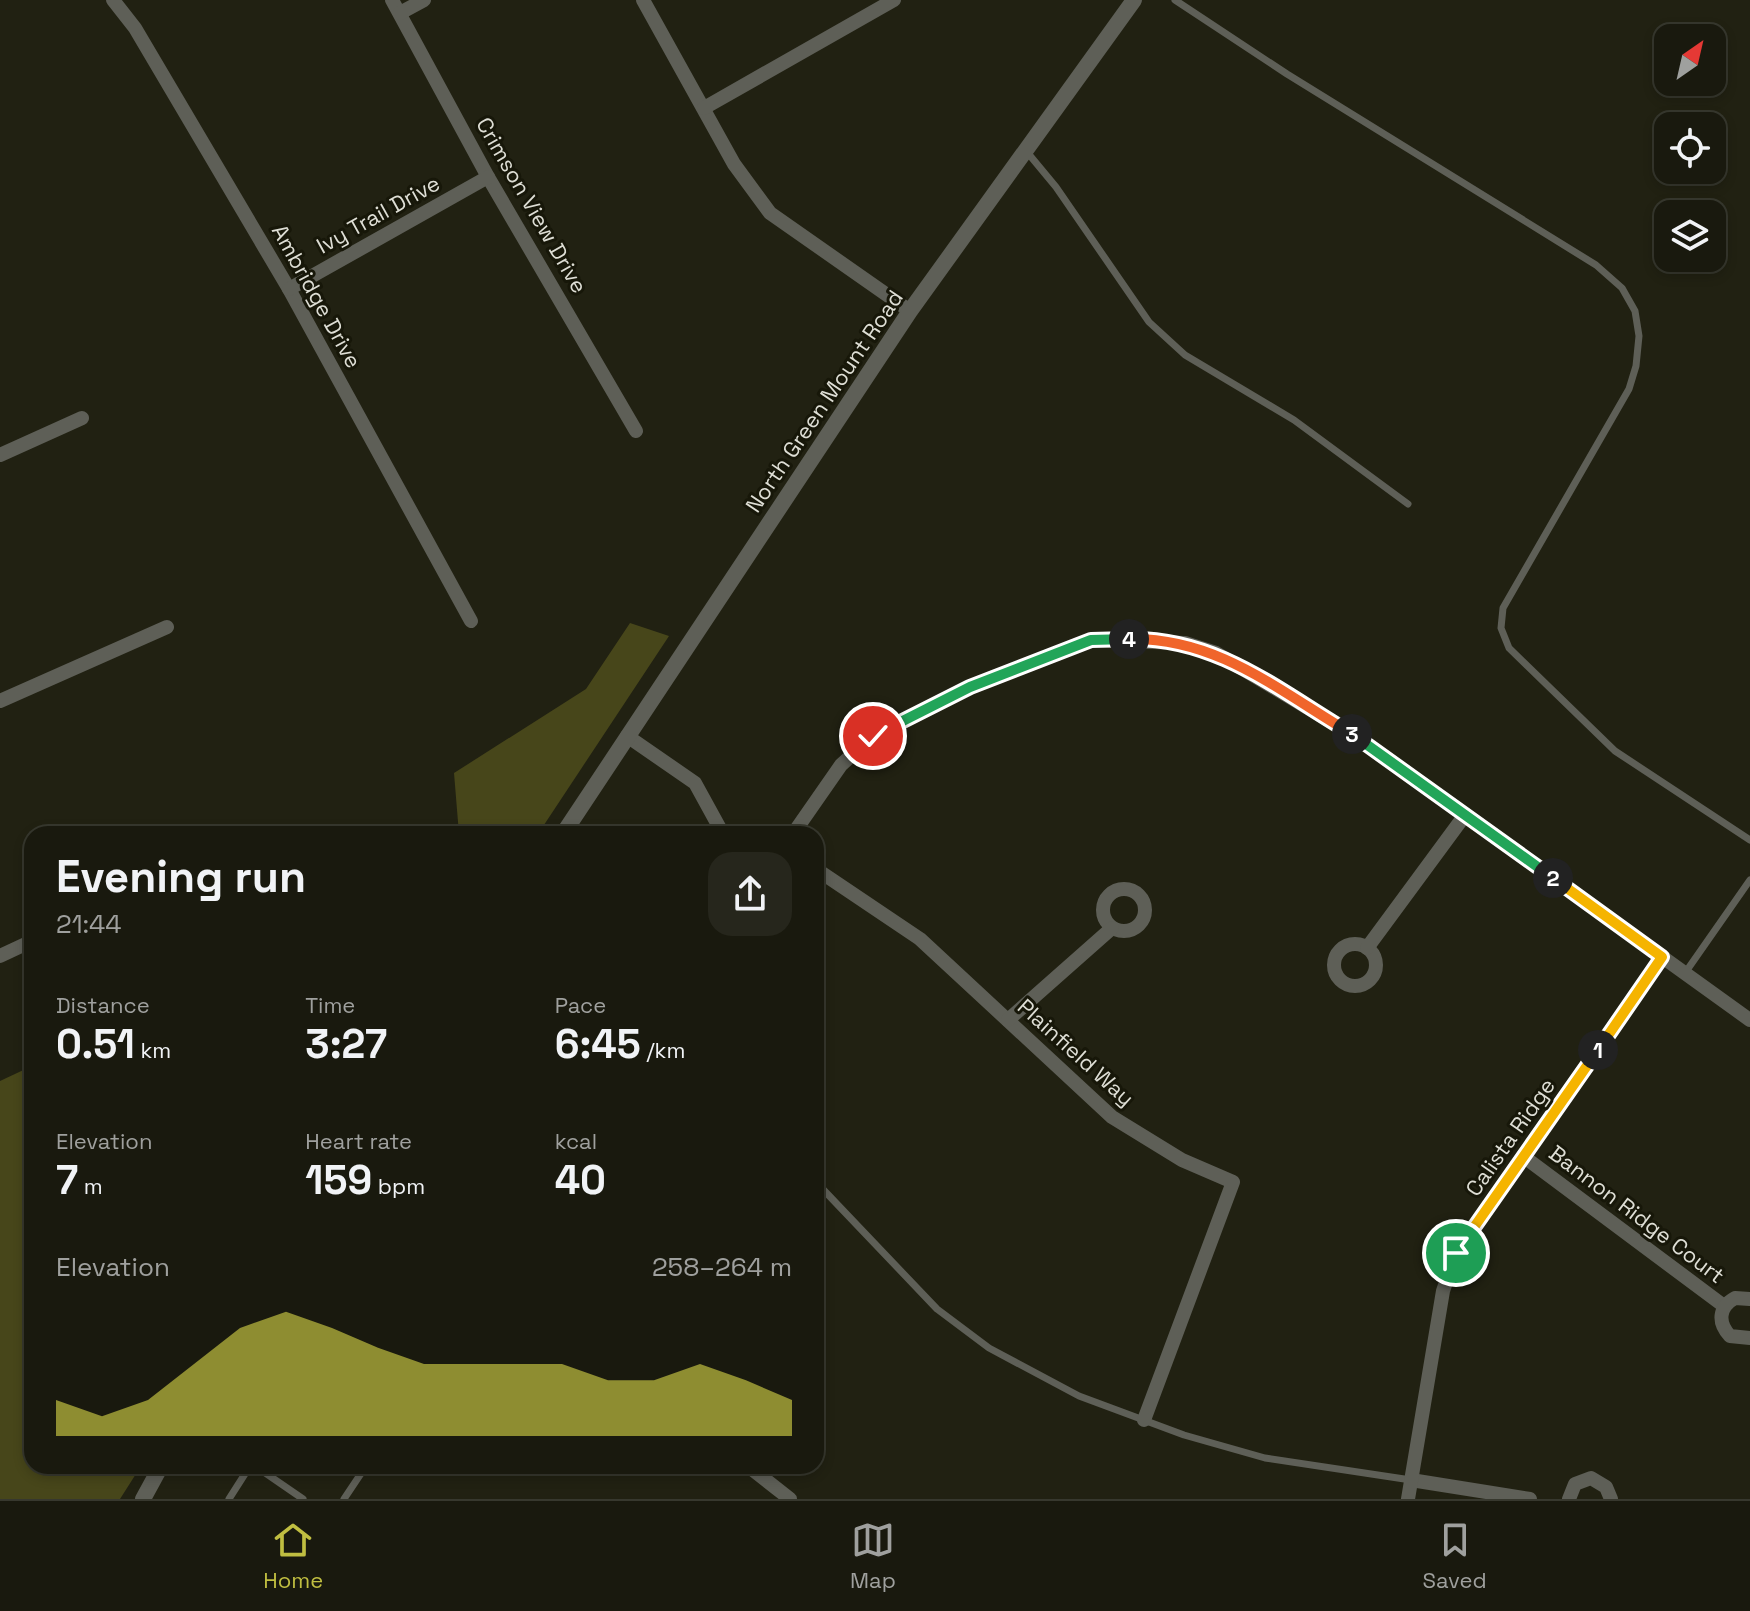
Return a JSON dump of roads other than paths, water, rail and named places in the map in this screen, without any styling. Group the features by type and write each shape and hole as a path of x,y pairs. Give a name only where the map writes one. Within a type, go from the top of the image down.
{"street":[{"name":"Ambridge Drive","path":"113,0 135,28 289,289 471,621"},
{"path":"396,6 424,0"},
{"path":"643,0 734,164 770,213 910,311"},
{"path":"704,108 894,0"},
{"name":"North Green Mount Road","path":"568,826 910,311 1134,0"},
{"name":"Crimson View Drive","path":"396,6 488,177 636,431"},
{"name":"Ivy Trail Drive","path":"289,289 488,177"},
{"path":"0,455 82,418"},
{"path":"0,701 167,627"},
{"path":"799,826 841,765 873,736 970,687 1091,640 1185,643 1216,653 1358,738 1750,1020"},
{"path":"627,736 695,783 719,826"},
{"path":"1367,948 1465,815"},
{"name":"Plainfield Way","path":"824,874 920,939 1112,1117 1182,1160 1233,1182 1144,1420"},
{"path":"1008,1020 1112,928"},
{"path":"0,956 24,945"},
{"name":"Calista Ridge","path":"1408,1499 1443,1291 1456,1253 1662,957"},
{"name":"Bannon Ridge Court","path":"1523,1156 1724,1306"},
{"name":"Bannon Ridge Court","path":"1750,1299 1735,1298 1724,1306 1721,1315 1724,1329 1737,1339 1750,1338"},
{"path":"143,1499 157,1474"},
{"path":"758,1474 790,1499"},
{"path":"1569,1499 1575,1484 1591,1478 1606,1487 1611,1499"},
{"path":"1411,1480 1530,1499"}],"lane":[{"path":"1175,0 1287,74 1596,265 1622,288 1635,311 1639,336 1636,366 1629,389 1503,608 1501,628 1509,648 1615,751 1750,840"},
{"path":"1025,151 1056,187 1149,322 1185,355 1294,420 1408,504"},
{"path":"1685,973 1750,880"},
{"path":"824,1190 937,1309 989,1348 1079,1396 1265,1458 1411,1480"},
{"path":"229,1499 246,1474"},
{"path":"264,1474 303,1499"},
{"path":"344,1499 361,1474"}]}
